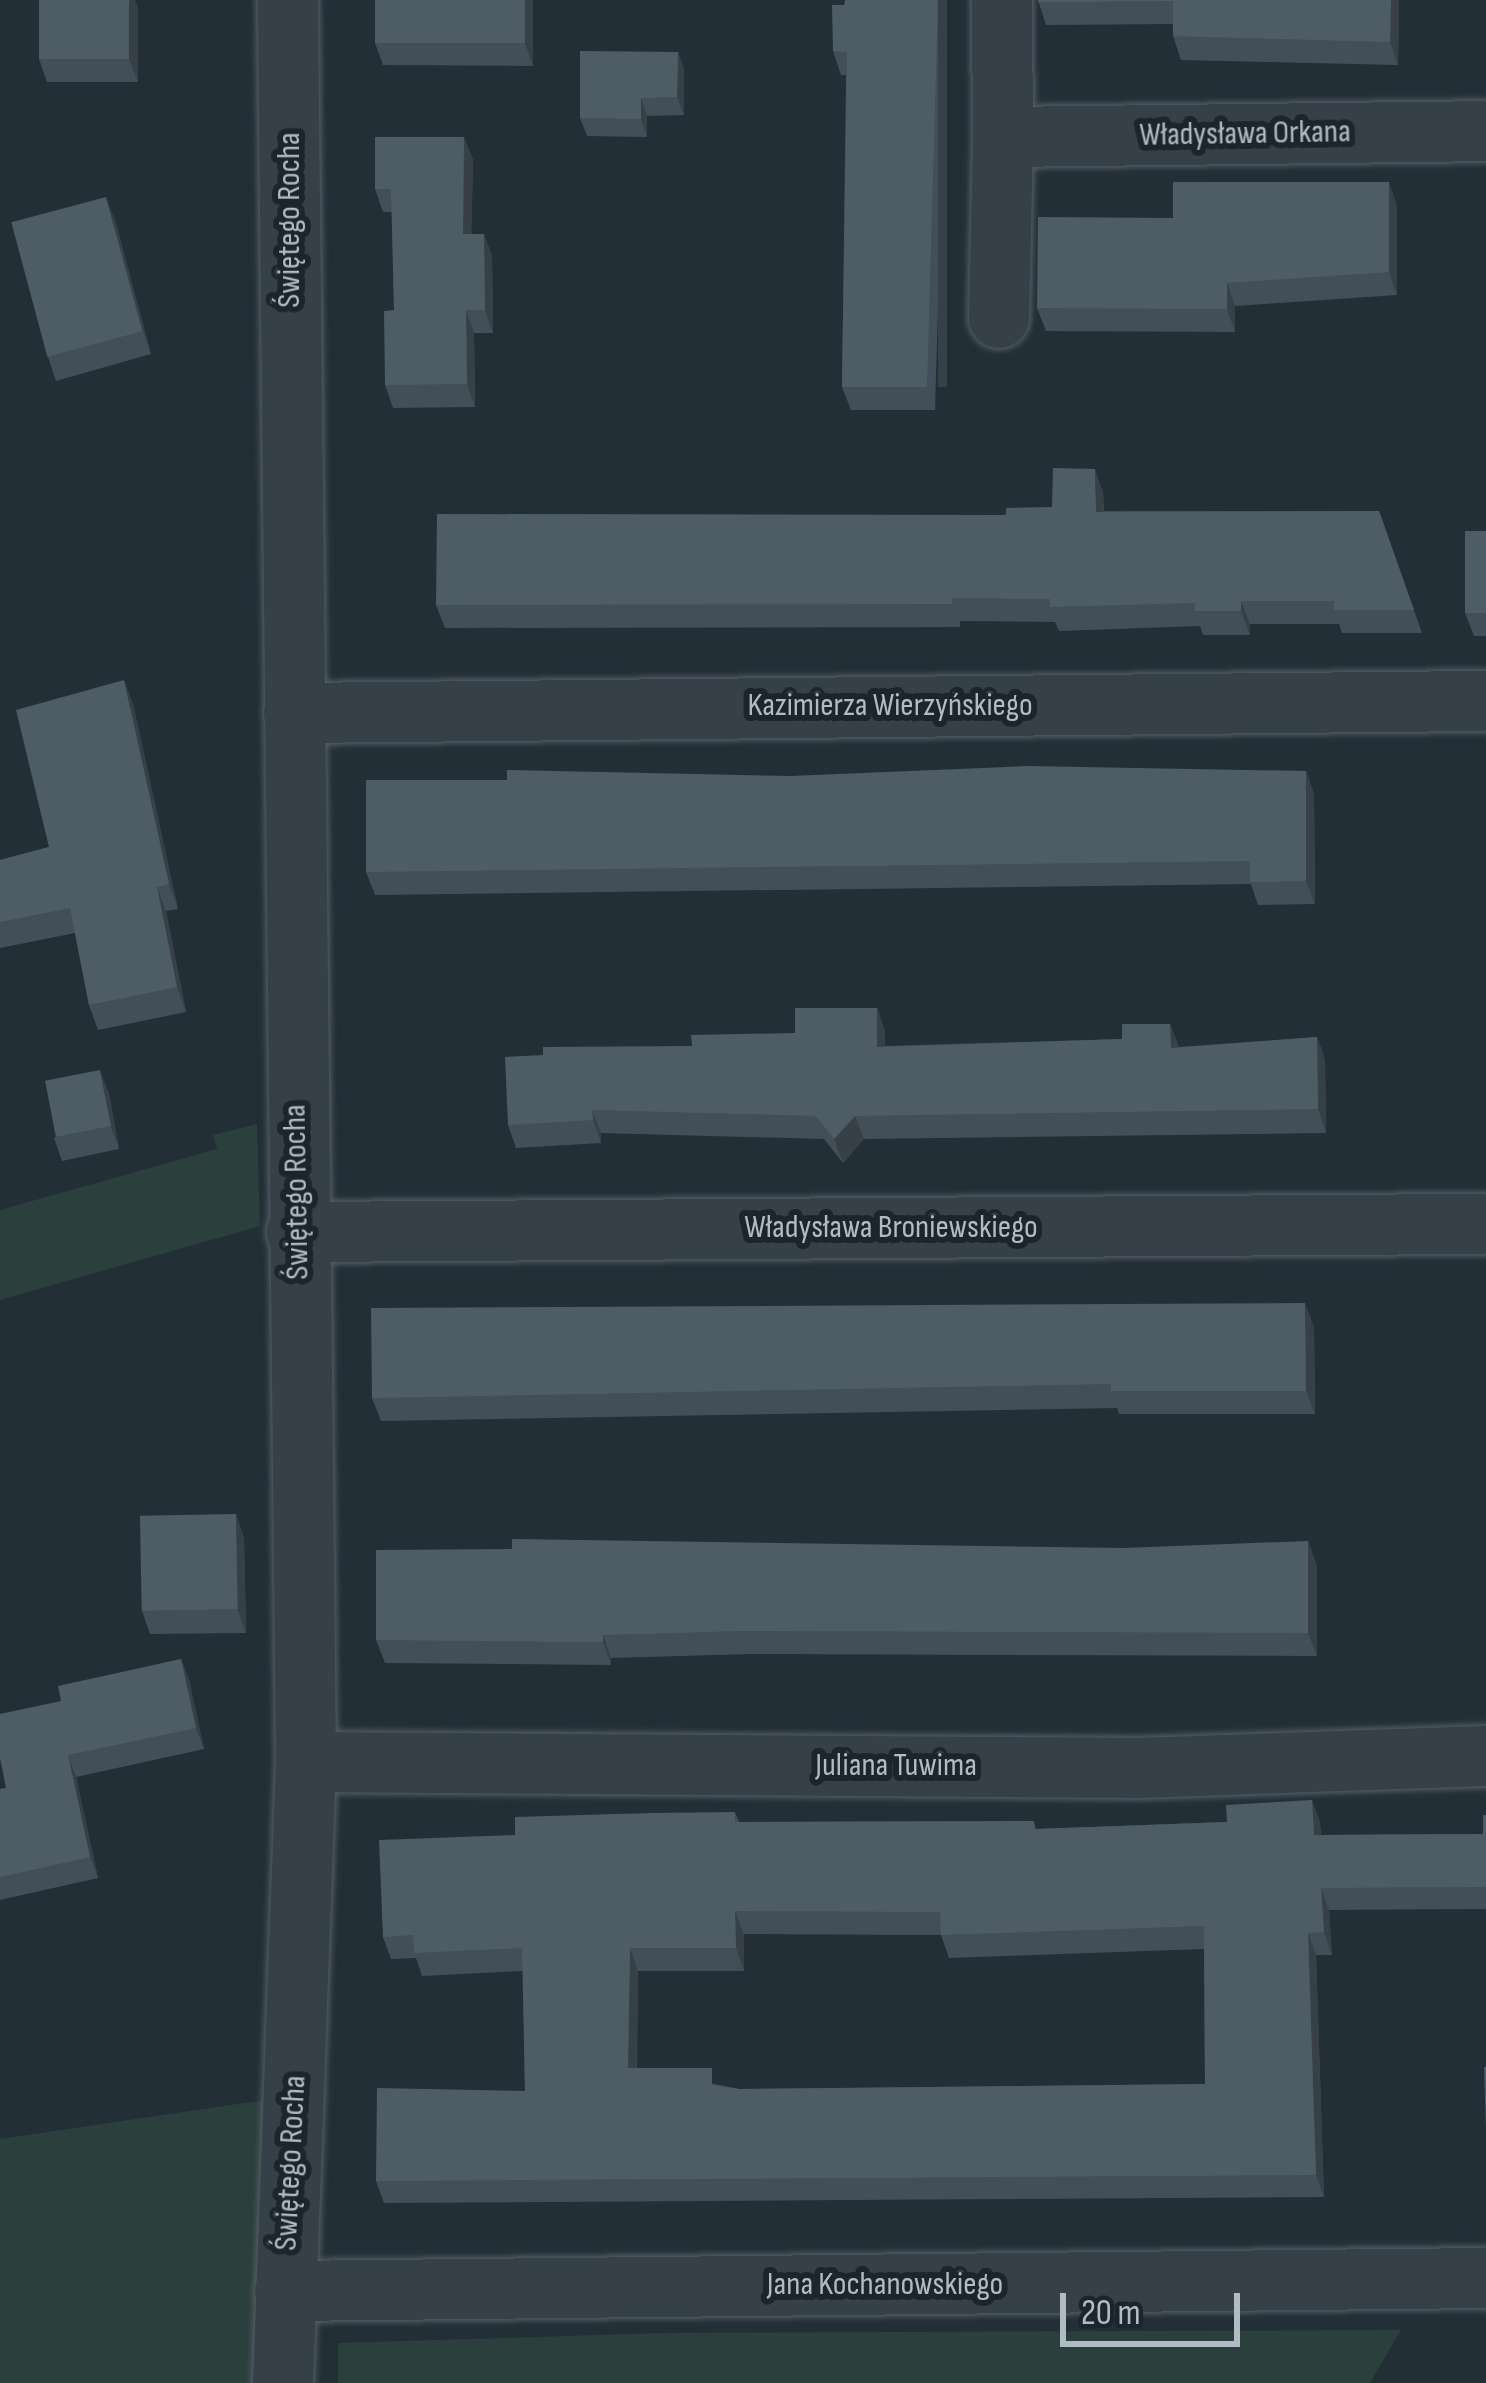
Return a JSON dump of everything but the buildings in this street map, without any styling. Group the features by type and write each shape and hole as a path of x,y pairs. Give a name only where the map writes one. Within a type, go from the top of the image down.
{"street":[{"name":"Świętego Rocha","path":"283,2383 306,1762 288,0"},
{"path":"999,318 1002,0"},
{"name":"Władysława Orkana","path":"1004,137 1486,131"},
{"name":"Kazimierza Wierzyńskiego","path":"294,713 1486,701"},
{"name":"Władysława Broniewskiego","path":"297,1232 1486,1224"},
{"name":"Juliana Tuwima","path":"306,1762 1140,1768 1486,1756"},
{"name":"Jana Kochanowskiego","path":"285,2291 1486,2278"}],"green space":[{"path":"257,1124 260,1226 0,1300 0,1210 217,1149 213,1135"},
{"path":"264,2100 261,2383 0,2383 0,2139"},
{"path":"1401,2330 1370,2383 338,2383 338,2343 665,2333"}]}
